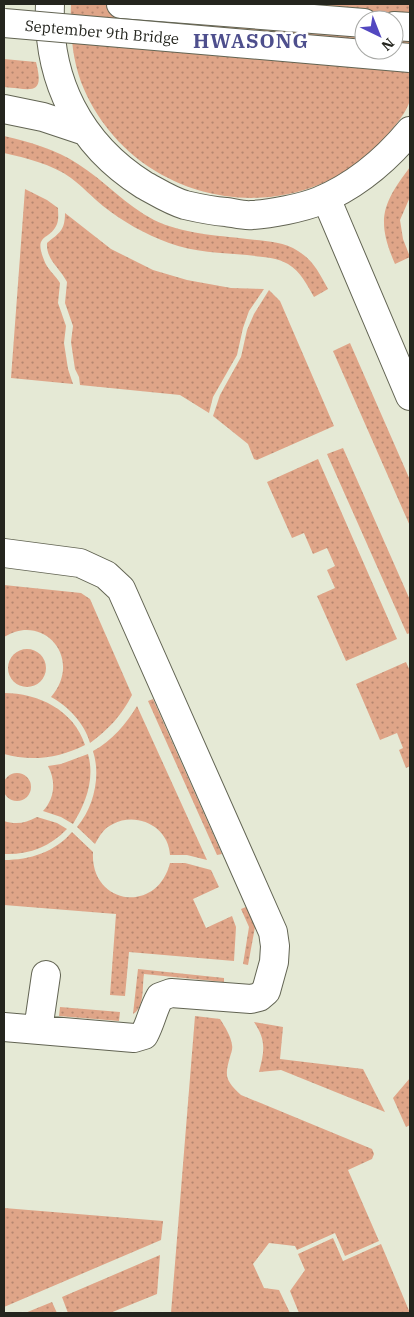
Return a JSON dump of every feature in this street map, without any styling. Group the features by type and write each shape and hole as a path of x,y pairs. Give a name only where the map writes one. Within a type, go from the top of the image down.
{"main road":[{"path":"50,4 49,26 53,61 64,92 85,132 125,172 183,205 218,212 250,215 317,202 345,188 371,171 405,143"},
{"name":"September 9th Bridge","path":"121,4 354,22"},
{"name":"September 9th Bridge","path":"4,23 410,58"},
{"path":"4,109 43,117 85,132"},
{"path":"326,198 410,396"},
{"path":"4,553 80,563 106,575 121,589 273,932 275,946 274,962 266,991 260,997 172,993 160,997 154,1006 149,1026 144,1035 134,1038 4,1027"},
{"path":"38,1030 46,975"}],"shaded area":[{"path":"71,4 410,4 410,99 402,117 378,145 341,174 299,191 256,198 213,194 171,180 134,156 103,123 81,82 71,34"},
{"path":"4,59 36,62 39,81 37,86 28,89 4,87"},
{"path":"4,136 61,154 88,171 144,214 165,225 199,233 286,245 312,263 328,289 314,297 297,271 279,260 208,252 169,243 151,236 111,212 64,173 39,162 4,153"},
{"path":"410,167 410,197 400,220 403,239 410,257 395,264 385,235 385,213 393,192"},
{"path":"25,189 58,208 57,224 41,241 40,245 45,263 60,283 58,303 66,326 64,343 68,369 73,384 11,378"},
{"path":"65,213 111,249 153,270 187,280 231,288 264,289 249,311 237,355 213,397 209,413 180,395 80,385 75,369 71,342 73,326 65,303 67,282 51,259 47,249 47,243 58,234 64,224"},
{"path":"269,290 280,301 334,426 257,460 254,459 248,444 213,416 220,395 241,357 247,330 254,314"},
{"path":"350,343 410,480 410,526 333,351"},
{"path":"343,448 410,600 410,633 407,634 327,454"},
{"path":"318,459 397,639 346,661 317,596 335,588 327,570 335,566 327,548 313,554 304,533 292,538 267,482"},
{"path":"4,585 81,593 90,599 132,695 114,722 90,743 88,736 75,716 64,705 51,697 60,682 63,668 61,654 54,643 45,635 32,630 19,631 4,637"},
{"path":"27,649 41,654 46,668 41,682 27,687 13,682 8,668 13,654"},
{"path":"406,662 410,671 410,766 406,768 399,750 403,748 397,733 380,740 356,684"},
{"path":"4,693 29,696 42,700 64,713 80,733 85,745 56,756 25,758 4,754"},
{"path":"153,699 222,854 217,855 148,701"},
{"path":"137,706 207,860 187,855 170,855 168,845 158,829 141,821 132,819 122,820 113,824 105,830 95,844 77,827 92,801 96,781 93,751 118,732"},
{"path":"88,754 90,782 82,808 73,824 61,817 43,811 50,801 53,789 51,772 48,766 61,764"},
{"path":"17,773 27,777 31,787 27,797 17,801 7,797 3,787 7,777"},
{"path":"37,817 57,823 67,829 53,841 38,849 22,853 4,854 4,821 21,823"},
{"path":"72,832 93,852 95,870 102,883 113,892 125,897 139,896 152,891 163,880 170,863 185,863 211,870 219,887 193,899 206,928 232,916 236,927 234,961 129,952 125,996 110,995 116,914 4,905 4,860 14,860 41,854 58,845"},
{"path":"246,907 255,927 248,965 243,964 249,927 241,909"},
{"path":"138,969 224,978 224,982 144,974 140,1007 133,1014"},
{"path":"60,1007 120,1012 119,1021 59,1016"},
{"path":"195,1016 220,1019 226,1028 232,1046 227,1074 229,1082 241,1095 372,1149 374,1154 372,1159 348,1170 379,1241 345,1256 335,1233 297,1250 295,1246 269,1243 253,1264 264,1288 279,1290 290,1313 171,1313"},
{"path":"254,1022 283,1027 280,1059 363,1069 385,1112 281,1070 259,1072 263,1041"},
{"path":"410,1078 410,1125 406,1127 393,1098"},
{"path":"4,1208 163,1221 161,1240 4,1307"},
{"path":"333,1238 343,1261 381,1244 410,1313 299,1313 290,1291 305,1270 298,1254"},
{"path":"160,1255 157,1294 110,1313 68,1313 62,1297"},
{"path":"52,1302 57,1313 25,1313"}],"district":[{"name":"HWASONG","path":"251,40"}]}
